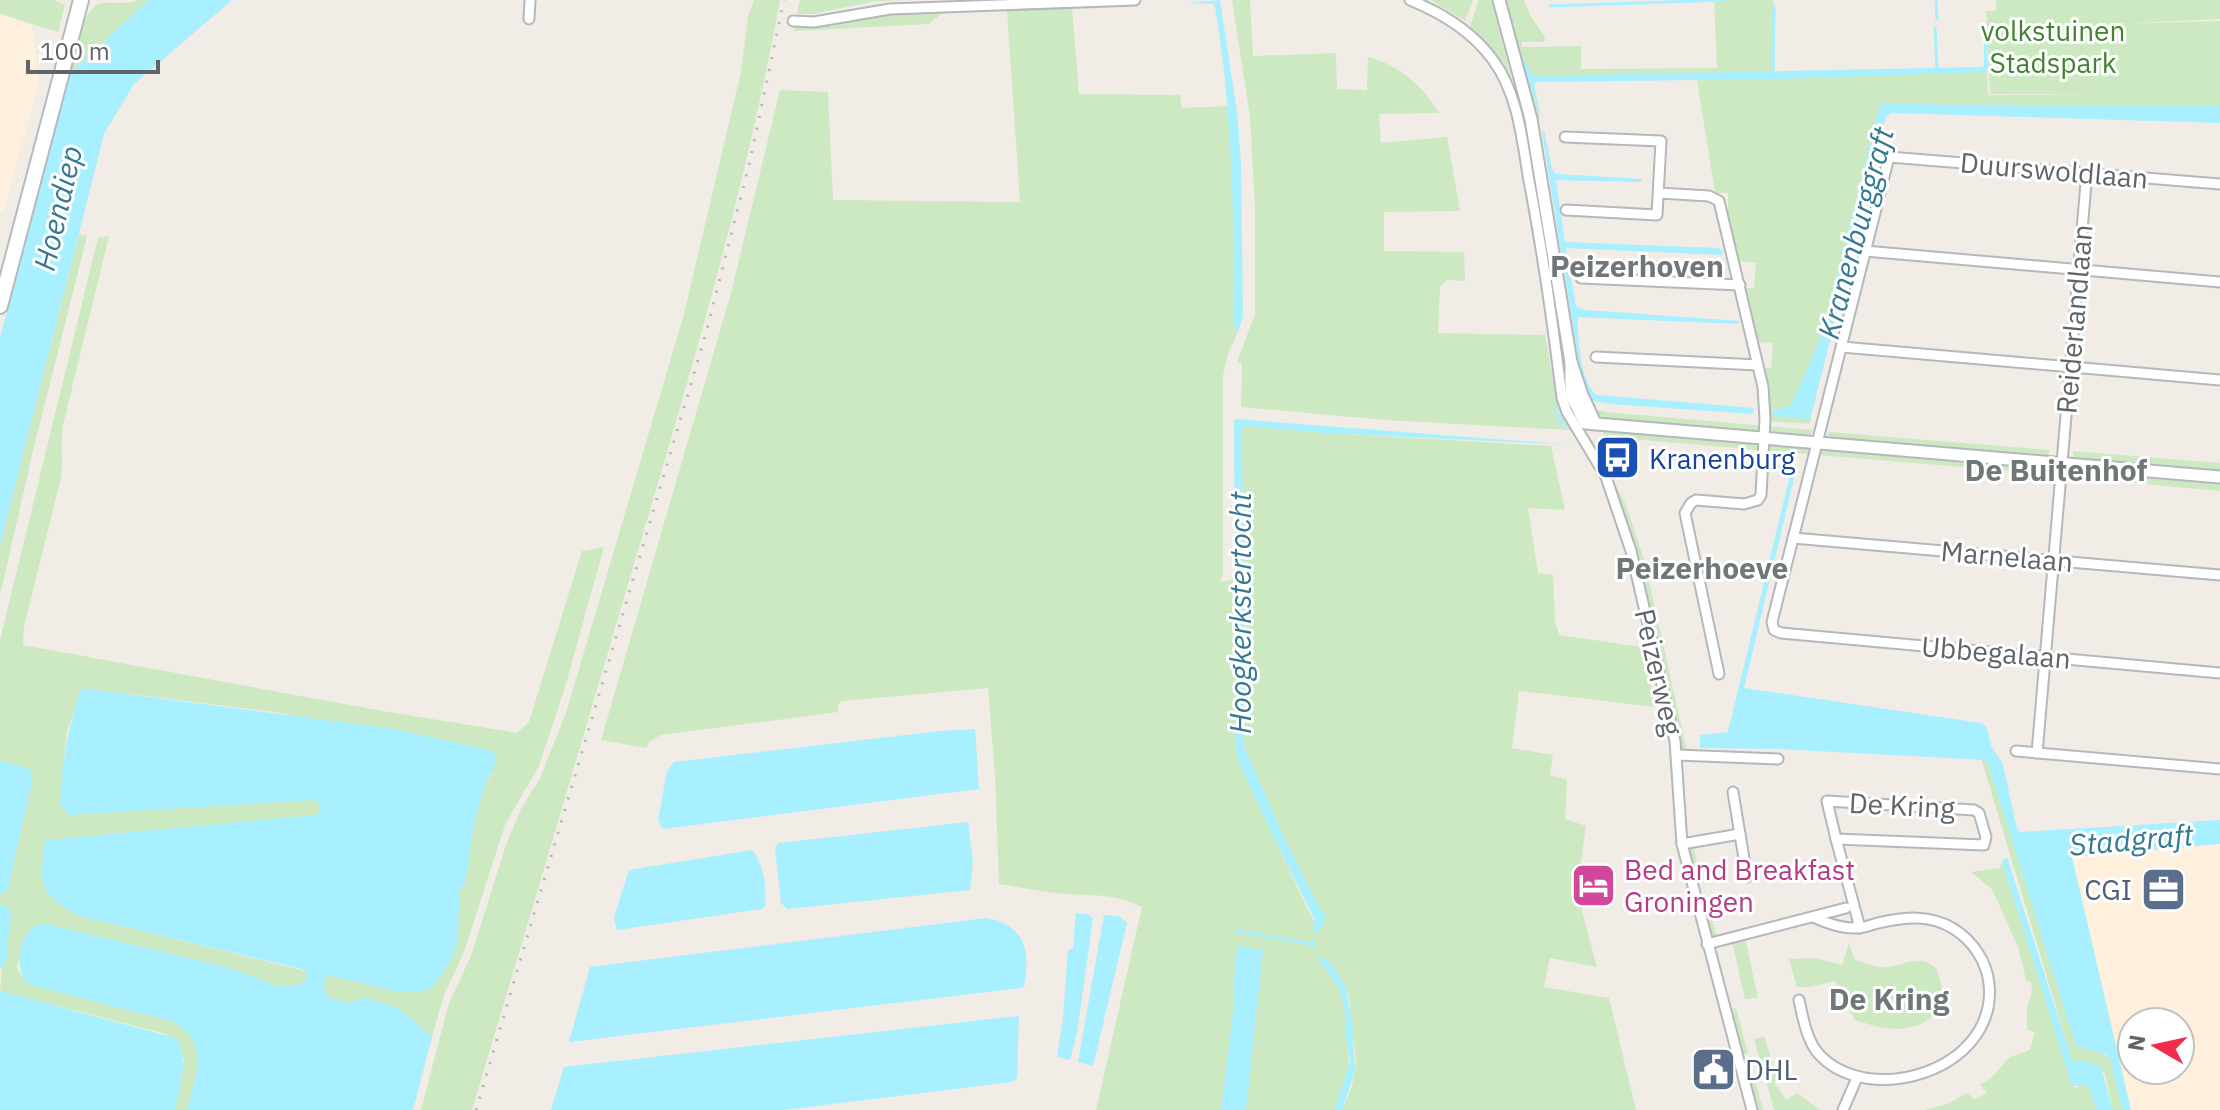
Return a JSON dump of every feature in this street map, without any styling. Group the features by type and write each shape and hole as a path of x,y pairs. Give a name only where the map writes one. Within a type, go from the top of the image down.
{"main road":[{"path":"0,306 4,273 81,0"}],"street":[{"path":"529,19 530,0"},
{"path":"793,21 814,22 890,9 1135,0"},
{"name":"Peizerweg","path":"1410,0 1429,7 1463,28 1480,44 1505,80 1518,120 1558,318 1571,362 1571,395 1590,423 1763,439"},
{"name":"Peizerweg","path":"1498,4 1531,119 1558,318 1564,405 1606,477 1635,565 1677,755 1677,802 1682,844 1752,1110"},
{"path":"1565,137 1661,141 1657,215 1566,210"},
{"name":"Duurswoldlaan","path":"1865,251 1889,157 2220,184"},
{"name":"Reiderlandlaan","path":"2037,753 2087,172"},
{"path":"1659,193 1716,197 1721,206 1765,406 1761,495 1758,500 1744,504 1696,500 1685,513 1719,674"},
{"path":"1793,538 1865,251 2220,282"},
{"path":"1581,278 1740,285"},
{"path":"1842,347 2220,380"},
{"path":"1596,357 1758,365"},
{"path":"1763,439 2220,477"},
{"name":"Marnelaan","path":"1793,538 2220,575"},
{"name":"Ubbegalaan","path":"1793,538 1772,622 1774,630 1781,633 2220,673"},
{"path":"2016,751 2220,769"},
{"name":"Peizerweg","path":"1677,755 1778,759"},
{"path":"1733,792 1747,877"},
{"name":"De Kring","path":"1836,839 1984,845 1986,837 1979,813 1974,810 1827,801 1836,839 1860,928"},
{"path":"1682,844 1740,834"},
{"path":"1707,944 1846,908"},
{"path":"1799,1000 1808,1036 1817,1051 1840,1072 1856,1080 1875,1082 1901,1080 1927,1073 1955,1059 1970,1047 1982,1030 1990,995 1988,977 1977,951 1944,923 1911,917 1860,928 1827,924 1813,917"},
{"path":"1843,1110 1856,1080"}],"shaded area":[{"path":"0,13 32,26 39,81 4,211 0,212"},
{"path":"2220,844 2220,1110 2131,1110 2125,1086 2196,1086 2196,1006 2116,1006 2116,1046 2072,857"}],"green space":[{"path":"0,0 54,0 65,5 58,32 0,14"},
{"path":"148,0 69,75 84,22 95,6"},
{"path":"754,0 780,0 728,234 663,465 472,1110 421,1110 449,1003 471,956 507,842 521,809 540,778 566,713 684,314 741,72 748,16"},
{"path":"800,0 912,0 876,1 813,14 797,14"},
{"path":"1232,0 1250,0 1253,56 1336,53 1337,89 1367,90 1368,57 1400,71 1426,94 1439,113 1379,114 1381,143 1447,137 1460,211 1384,212 1384,251 1464,252 1465,281 1447,280 1440,287 1438,333 1545,335 1559,411 1569,430 1385,420 1241,407 1242,364 1237,362 1255,314 1255,207 1250,117"},
{"path":"1431,0 1473,0 1465,21"},
{"path":"1479,0 1491,0 1514,88 1503,62 1470,26"},
{"path":"1502,0 1524,0 1545,37 1544,42 1522,42 1522,47 1581,46 1581,69 1717,68 1714,0 1773,0 1775,72 1531,76 1523,58 1540,119 1535,120"},
{"name":"volkstuinen Stadspark","path":"1996,0 2220,0 2220,19 2117,24 2220,21 2220,106 1880,104 1824,330 1792,404 1773,409 1808,419 1811,416 1810,424 1767,421 1763,368 1771,368 1773,343 1756,342 1744,288 1754,288 1756,263 1737,261 1728,219 1728,193 1715,193 1697,80 1987,71 1988,95 2124,94 1990,94 1986,11 1996,11"},
{"path":"1072,7 1079,94 1180,95 1182,108 1229,106 1234,201 1233,322 1239,330 1228,353 1223,376 1223,575 1220,582 1235,579 1236,749 1245,776 1314,922 1325,913 1320,909 1284,838 1244,746 1242,429 1246,426 1551,446 1565,510 1528,508 1538,573 1553,575 1555,621 1559,635 1642,647 1656,707 1519,691 1512,748 1553,755 1550,775 1567,780 1565,819 1586,826 1577,892 1597,967 1550,958 1544,987 1609,998 1636,1110 1342,1110 1352,1086 1356,1063 1349,998 1331,963 1320,962 1340,989 1346,1017 1349,1067 1334,1110 1246,1110 1263,951 1238,946 1221,1110 1096,1110 1142,907 1108,897 999,884 988,688 842,701 838,704 838,712 661,735 649,742 646,748 601,740 731,293 780,90 828,92 833,200 1020,202 1007,11"},
{"path":"937,11 940,15 929,24 794,31 795,22 872,12"},
{"path":"79,234 87,236 0,596 0,545"},
{"path":"109,236 63,425 61,477 24,627 23,645 517,733 529,722 582,551 604,547 565,687 539,766 505,825 464,952 444,995 432,1037 400,1009 367,998 350,1003 329,998 324,984 328,975 399,992 422,992 434,984 450,962 457,945 460,888 465,883 476,812 492,773 326,722 275,712 81,688 67,733 61,786 314,800 320,804 321,810 316,815 52,898 80,916 305,971 307,977 303,983 292,987 276,986 230,968 42,923 25,936 17,968 24,980 32,985 171,1021 184,1029 192,1038 197,1060 188,1110 175,1110 184,1059 166,1034 0,991 7,907 0,905 0,893 5,894 8,888 32,782 28,768 0,761 0,640 98,238"},
{"path":"1591,409 1813,430 1810,437 1604,419"},
{"path":"1600,428 1809,447 1808,454 1606,437"},
{"path":"1829,432 2049,450 2049,457 1826,438"},
{"path":"1592,440 1625,503 1644,559 1687,751 1680,748 1626,519 1590,442"},
{"path":"1819,449 2046,467 2047,474 1818,455"},
{"path":"2073,451 2220,463 2220,472 2073,459"},
{"path":"2072,469 2220,484 2220,491 2071,477"},
{"path":"1981,758 1988,763 2101,1053 2110,1059 2123,1110 2113,1110 2105,1074 2096,1064 2074,1062"},
{"path":"1693,846 1717,938 1710,936 1700,903 1707,901 1700,874 1693,876 1688,853"},
{"path":"2002,861 2074,1088 2086,1085 2092,1089 2097,1110 1924,1110 1948,1104 1967,1093 1974,1099 1987,1093 1980,1085 2010,1057 2030,1050 2035,1032 2027,1030 2031,982 2026,980 2018,947 1992,889 1971,872 2000,868"},
{"path":"1745,938 1758,998 1745,999 1732,941"},
{"path":"1849,943 1855,960 1871,965 1888,967 1922,961 1936,968 1942,995 1933,1015 1925,1022 1901,1029 1878,1027 1855,1020 1835,981 1797,987 1789,959 1814,958 1842,965"},
{"path":"1736,1008 1748,1053 1741,1055 1729,1010"},
{"path":"1764,1036 1778,1079 1774,1082 1786,1100 1797,1093 1820,1110 1774,1110 1754,1039"},
{"path":"1754,1076 1763,1110 1755,1110 1747,1078"}],"water":[{"name":"Hoendiep","path":"148,0 232,0 134,84 104,134 0,545 0,338 65,87 69,75"},
{"path":"1220,0 1237,112 1241,163 1243,315 1239,330 1233,322 1231,164 1226,86 1215,7 1213,4 1188,3"},
{"path":"1984,32 1987,32 1988,72 1537,82 1534,84 1541,119 1522,61 1524,58 1532,76 1982,67"},
{"path":"1880,104 2220,106 2220,123 1891,113 1886,117 1811,416 1809,419 1773,416 1773,409 1792,404 1824,330"},
{"path":"1544,130 1552,169 1556,174 1642,179 1640,182 1556,180 1565,242 1718,248 1723,251 1722,255 1566,248 1576,306 1585,310 1740,321 1738,324 1578,317 1581,359 1592,390 1597,395 1754,408 1753,414 1590,400 1581,377"},
{"path":"1236,419 1572,445 1246,426 1242,429 1244,746 1284,838 1320,909 1325,913 1324,923 1317,933 1313,930 1314,918 1239,763 1236,749"},
{"name":"Stadgraft","path":"1775,465 1796,470 1744,688 1981,723 1987,727 1991,746 2003,764 2020,832 2220,820 2220,844 2072,857 2116,1046 2116,1083 2110,1059 2105,1054 2076,1046 1985,760 1700,748 1700,735 1728,732 1789,479 1786,473 1773,469"},
{"path":"81,688 394,729 493,751 497,760 475,819 465,883 460,889 457,945 450,962 434,985 422,992 399,992 328,975 324,984 329,998 350,1003 367,998 400,1009 432,1037 413,1110 188,1110 197,1060 192,1038 184,1029 171,1021 31,985 24,980 20,964 21,947 28,932 42,923 230,968 277,986 303,983 307,977 305,970 80,916 55,901 48,893 42,877 45,840 316,815 321,810 320,804 314,800 69,815 60,804 62,774 69,731"},
{"path":"975,729 979,789 663,829 658,820 667,771 674,762"},
{"path":"0,761 28,768 32,782 8,888 4,894 0,893"},
{"path":"968,822 973,862 970,890 787,909 781,903 775,848 779,843"},
{"path":"752,850 764,876 765,906 762,909 617,930 614,917 629,870"},
{"path":"2007,857 2071,1057 2074,1062 2089,1062 2101,1067 2113,1110 2097,1110 2089,1086 2072,1086 2002,861"},
{"path":"0,905 7,906 11,912 6,960 0,969"},
{"path":"1076,913 1093,918 1077,1033 1070,1060 1057,1057 1068,951 1073,948"},
{"path":"1104,915 1119,916 1127,923 1093,1066 1078,1062"},
{"path":"986,918 1009,927 1022,941 1026,973 1021,988 569,1042 590,967"},
{"path":"1237,946 1263,950 1246,1110 1221,1110 1235,996"},
{"path":"1322,957 1331,963 1346,988 1352,1021 1355,1071 1342,1110 1334,1110 1350,1062 1346,1017 1340,989 1320,962"},
{"path":"0,991 176,1038 183,1064 175,1110 0,1110"},
{"path":"1019,1016 1017,1078 1012,1082 783,1110 551,1110 564,1067"},
{"path":"2117,1086 2125,1086 2131,1110 2123,1110"}],"waterway":[{"path":"1550,6 1724,0"},
{"path":"1936,0 1937,19"},
{"path":"1773,75 1774,6"},
{"path":"1935,28 1937,69"},
{"name":"Kranenburggraft","path":"1554,406 1564,428"},
{"path":"1236,931 1312,944"},
{"name":"Hoogkerkstertocht","path":"1313,940 1315,947"}],"railway":[{"path":"476,1110 706,333 750,161 784,0"}],"place":[{"name":"Kranenburg","path":"1618,458"},
{"name":"Bed and Breakfast Groningen","path":"1593,885"},
{"name":"CGI","path":"2163,889"},
{"name":"DHL","path":"1714,1069"}],"district":[{"name":"Peizerhoven","path":"1637,265"},
{"name":"De Buitenhof","path":"2056,469"},
{"name":"Peizerhoeve","path":"1702,567"},
{"name":"De Kring","path":"1889,998"}]}
